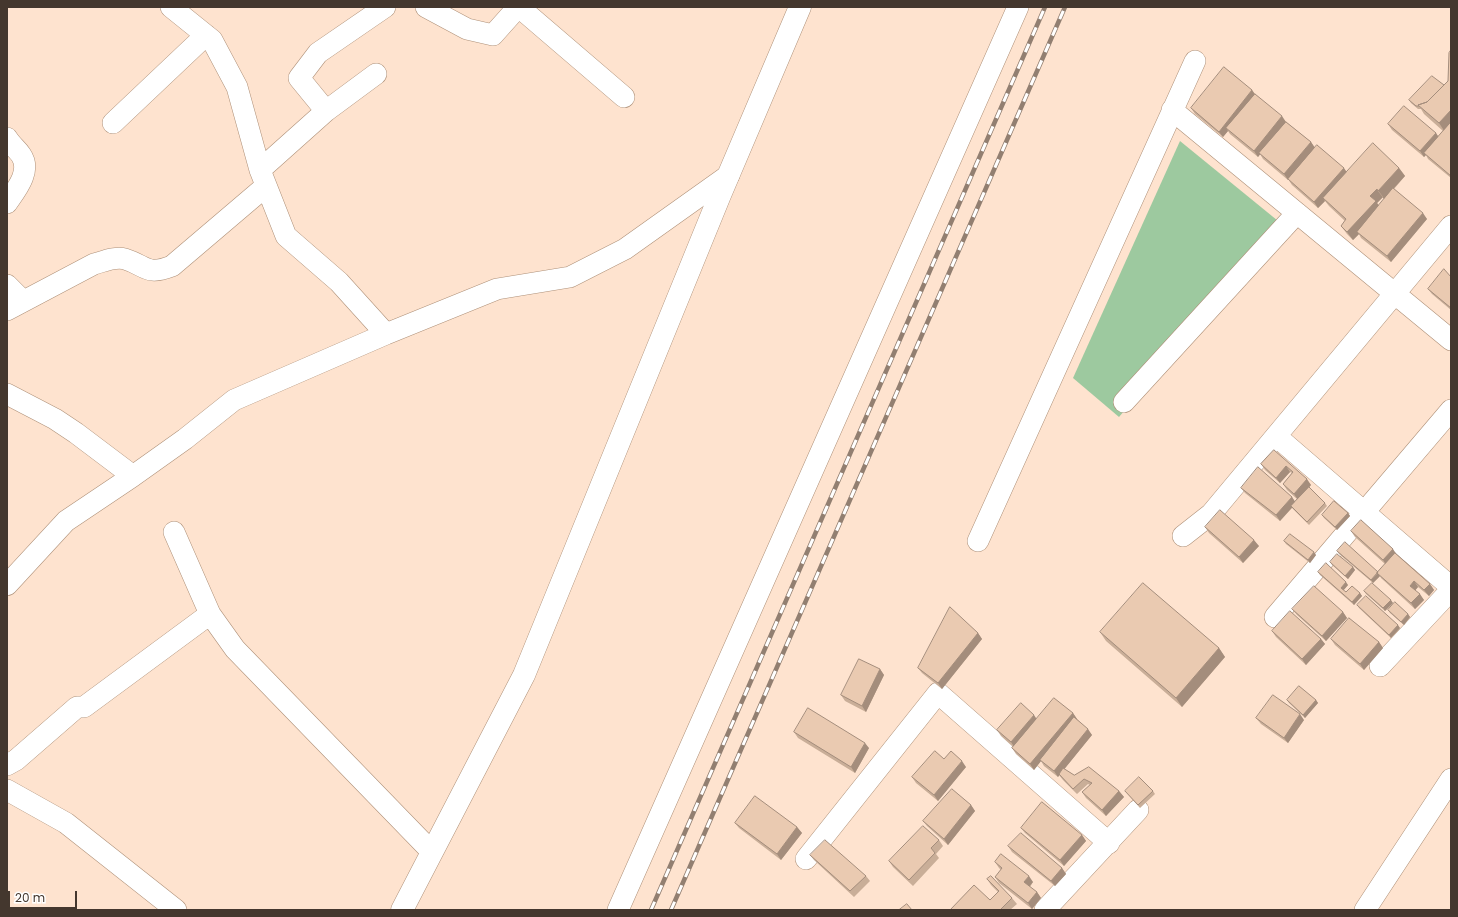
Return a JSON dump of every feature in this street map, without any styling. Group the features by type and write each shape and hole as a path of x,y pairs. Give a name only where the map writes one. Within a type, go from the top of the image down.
{"street":[{"path":"171,7 212,40 237,87 263,178 286,236 340,282 386,334"},
{"path":"326,111 299,78 318,53 385,7"},
{"path":"426,7 466,29 493,34 519,7 624,97"},
{"path":"402,910 524,675 729,175 800,7"},
{"path":"618,910 1018,7"},
{"path":"113,123 206,35"},
{"path":"978,541 1195,61"},
{"path":"7,285 15,306 94,264 108,260 124,259 148,270 160,271 172,266 263,178 326,111 376,74"},
{"path":"1172,110 1451,340"},
{"path":"7,138 22,156 25,170 20,185 7,203"},
{"path":"7,585 66,520 133,476 185,439 234,400 386,334 497,289 570,277 625,249 729,175"},
{"path":"1124,402 1296,213"},
{"path":"1183,536 1211,514 1451,226"},
{"path":"7,394 55,419 133,476"},
{"path":"1275,617 1451,410"},
{"path":"1276,436 1451,587"},
{"path":"174,532 210,614 235,649 432,852"},
{"path":"1380,666 1451,590"},
{"path":"7,765 16,760 77,707 84,707 210,614"},
{"path":"806,859 938,692 1109,843"},
{"path":"1365,910 1451,779"},
{"path":"7,790 66,822 176,910"},
{"path":"1045,910 1109,843 1138,810"}],"green space":[{"path":"1180,141 1283,225 1119,417 1073,378"}],"building":[{"path":"1451,50 1451,110 1439,123 1418,105 1427,102 1448,81 1449,53"},
{"path":"1224,67 1252,90 1219,132 1191,108"},
{"path":"1432,76 1444,85 1427,102 1416,106 1409,100"},
{"path":"1255,94 1282,116 1254,151 1226,128"},
{"path":"1404,106 1436,133 1420,151 1388,124"},
{"path":"1286,122 1311,142 1284,174 1259,153"},
{"path":"1451,122 1451,176 1424,153"},
{"path":"1373,143 1399,168 1378,191 1377,189 1370,196 1376,201 1347,232 1341,226 1346,219 1323,198"},
{"path":"1317,145 1344,168 1314,202 1288,179"},
{"path":"1393,188 1423,213 1387,256 1357,232"},
{"path":"1444,269 1451,277 1451,308 1428,289"},
{"path":"1274,450 1307,479 1294,494 1283,484 1293,472 1286,466 1276,478 1261,464"},
{"path":"1258,467 1292,497 1276,515 1241,488"},
{"path":"1309,487 1325,503 1307,522 1291,506"},
{"path":"1334,501 1348,513 1335,527 1322,515"},
{"path":"1220,510 1254,540 1239,557 1205,527"},
{"path":"1361,520 1393,549 1383,560 1351,531"},
{"path":"1290,534 1314,552 1308,560 1284,541"},
{"path":"1345,542 1378,572 1371,580 1337,551"},
{"path":"1395,553 1430,584 1424,590 1414,581 1410,586 1420,594 1411,603 1377,573"},
{"path":"1337,554 1353,567 1345,576 1330,562"},
{"path":"1326,563 1346,582 1341,588 1346,592 1352,586 1360,593 1352,602 1318,572"},
{"path":"1143,583 1219,648 1176,698 1100,632"},
{"path":"1372,583 1391,600 1383,608 1364,591"},
{"path":"1314,586 1343,612 1322,636 1292,609"},
{"path":"1366,596 1398,625 1389,635 1357,605"},
{"path":"1395,602 1408,614 1401,622 1388,610"},
{"path":"950,607 978,633 938,683 918,668"},
{"path":"1290,611 1321,639 1302,659 1272,631"},
{"path":"1349,618 1379,642 1360,664 1331,639"},
{"path":"859,659 880,669 862,706 841,695"},
{"path":"1299,686 1316,700 1303,715 1287,700"},
{"path":"1273,695 1300,714 1284,738 1256,718"},
{"path":"1054,698 1073,713 1030,764 1012,748"},
{"path":"1021,703 1034,715 1011,742 997,730"},
{"path":"808,708 865,743 851,767 794,732"},
{"path":"1074,717 1088,729 1054,771 1040,760"},
{"path":"935,751 944,759 951,751 962,761 934,795 912,777"},
{"path":"1089,767 1119,791 1102,810 1082,792 1092,783 1084,779 1073,789 1059,774 1063,768 1074,775"},
{"path":"1139,777 1153,791 1138,805 1125,791"},
{"path":"952,789 971,805 944,839 923,821"},
{"path":"755,796 797,827 777,854 735,823"},
{"path":"1042,802 1082,835 1060,860 1021,828"},
{"path":"923,826 939,840 931,848 935,853 909,880 889,861"},
{"path":"1021,833 1062,868 1051,881 1008,846"},
{"path":"825,840 866,876 850,891 810,855"},
{"path":"1001,854 1029,876 1024,882 1037,892 1028,903 995,877 1002,868 995,862"},
{"path":"991,876 1012,898 1000,910 950,910 974,885 990,900 999,891 987,879"},
{"path":"907,904 912,910 899,910"}],"railway":[{"path":"651,910 1045,7"},
{"path":"671,910 1065,7"}]}
